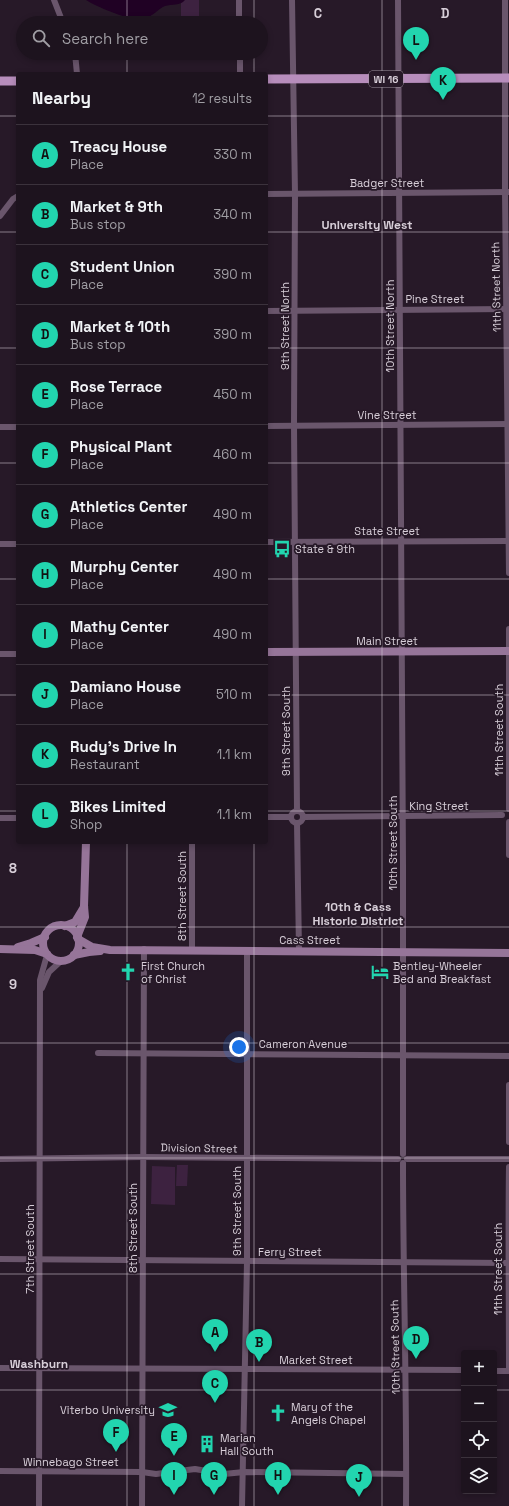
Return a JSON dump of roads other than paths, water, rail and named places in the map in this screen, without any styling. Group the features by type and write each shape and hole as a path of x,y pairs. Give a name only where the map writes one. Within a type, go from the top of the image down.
{"main road":[{"name":"WI 16","path":"268,79 507,78"},
{"path":"0,81 16,81"}],"street":[{"path":"54,0 60,16"},
{"path":"239,0 239,16"},
{"name":"9th Street North","path":"292,0 295,194 294,426 296,652"},
{"name":"10th Street North","path":"398,0 400,193 400,541 402,652"},
{"name":"11th Street North","path":"505,0 507,78 509,573"},
{"path":"76,60 77,72"},
{"path":"240,60 240,72"},
{"name":"Badger Street","path":"268,194 507,192"},
{"path":"0,216 16,198"},
{"name":"Pine Street","path":"268,311 508,309"},
{"name":"Vine Street","path":"268,426 508,424"},
{"path":"0,428 16,427"},
{"name":"State Street","path":"268,542 509,541"},
{"path":"0,544 16,544"},
{"path":"509,629 509,651"},
{"name":"Main Street","path":"268,652 509,651"},
{"name":"11th Street South","path":"509,651 509,809"},
{"name":"9th Street South","path":"296,652 297,810"},
{"name":"10th Street South","path":"402,652 404,1055 403,1261 406,1370 406,1506"},
{"path":"0,654 16,654"},
{"path":"509,809 502,815 505,820 509,821 509,855"},
{"path":"291,817 292,813 297,810 301,811 304,817 301,822 297,823"},
{"name":"King Street","path":"304,817 502,815"},
{"path":"268,817 291,817"},
{"path":"291,817 293,822 297,823"},
{"path":"0,818 16,818"},
{"path":"297,823 299,951"},
{"path":"4,949 35,950 47,954 53,959 61,961 68,960 74,955 78,948 78,938 85,917 86,844"},
{"name":"8th Street South","path":"192,844 192,950"},
{"path":"47,954 43,946 45,936 48,931 54,927 65,926 75,922 84,906"},
{"path":"65,926 74,931 78,938"},
{"path":"4,949 31,943 45,936"},
{"name":"Cass Street","path":"78,938 92,947 110,950"},
{"name":"Cass Street","path":"74,955 110,950 144,949 509,953"},
{"name":"8th Street South","path":"142,1506 144,949"},
{"name":"9th Street South","path":"242,1506 244,1472 247,1262 247,950"},
{"name":"7th Street South","path":"39,1506 41,974 47,954"},
{"name":"7th Street South","path":"41,992 49,972 61,961"},
{"name":"Cameron Avenue","path":"98,1053 509,1056"},
{"path":"509,1085 509,1142"},
{"name":"Division Street","path":"0,1158 143,1157 247,1159 509,1159"},
{"name":"11th Street South","path":"509,1167 507,1256 509,1263 509,1371"},
{"name":"Ferry Street","path":"0,1259 509,1263"},
{"name":"Market Street","path":"0,1368 461,1370"},
{"path":"497,1371 509,1371"},
{"name":"Winnebago Street","path":"0,1471 142,1472 156,1474 195,1469 230,1474 244,1472 406,1474"}],"place":[{"name":"Bikes Limited","path":"416,60"},
{"name":"Rudy's Drive In","path":"443,100"},
{"name":"State & 9th","path":"282,549"},
{"name":"First Church of Christ","path":"128,972"},
{"name":"Bentley-Wheeler Bed and Breakfast","path":"380,972"},
{"name":"Treacy House","path":"215,1352"},
{"name":"Market & 10th","path":"416,1359"},
{"name":"Market & 9th","path":"259,1362"},
{"name":"Student Union","path":"215,1403"},
{"name":"Viterbo University","path":"168,1410"},
{"name":"Mary of the Angels Chapel","path":"278,1413"},
{"name":"Marian Hall South","path":"207,1444"},
{"name":"Physical Plant","path":"116,1452"},
{"name":"Rose Terrace","path":"174,1456"},
{"name":"Mathy Center","path":"174,1495"},
{"name":"Athletics Center","path":"214,1495"},
{"name":"Murphy Center","path":"278,1495"},
{"name":"Damiano House","path":"359,1497"}],"district":[{"name":"University West","path":"367,225"},
{"name":"10th & Cass Historic District","path":"358,914"},
{"name":"Washburn","path":"39,1364"}]}
